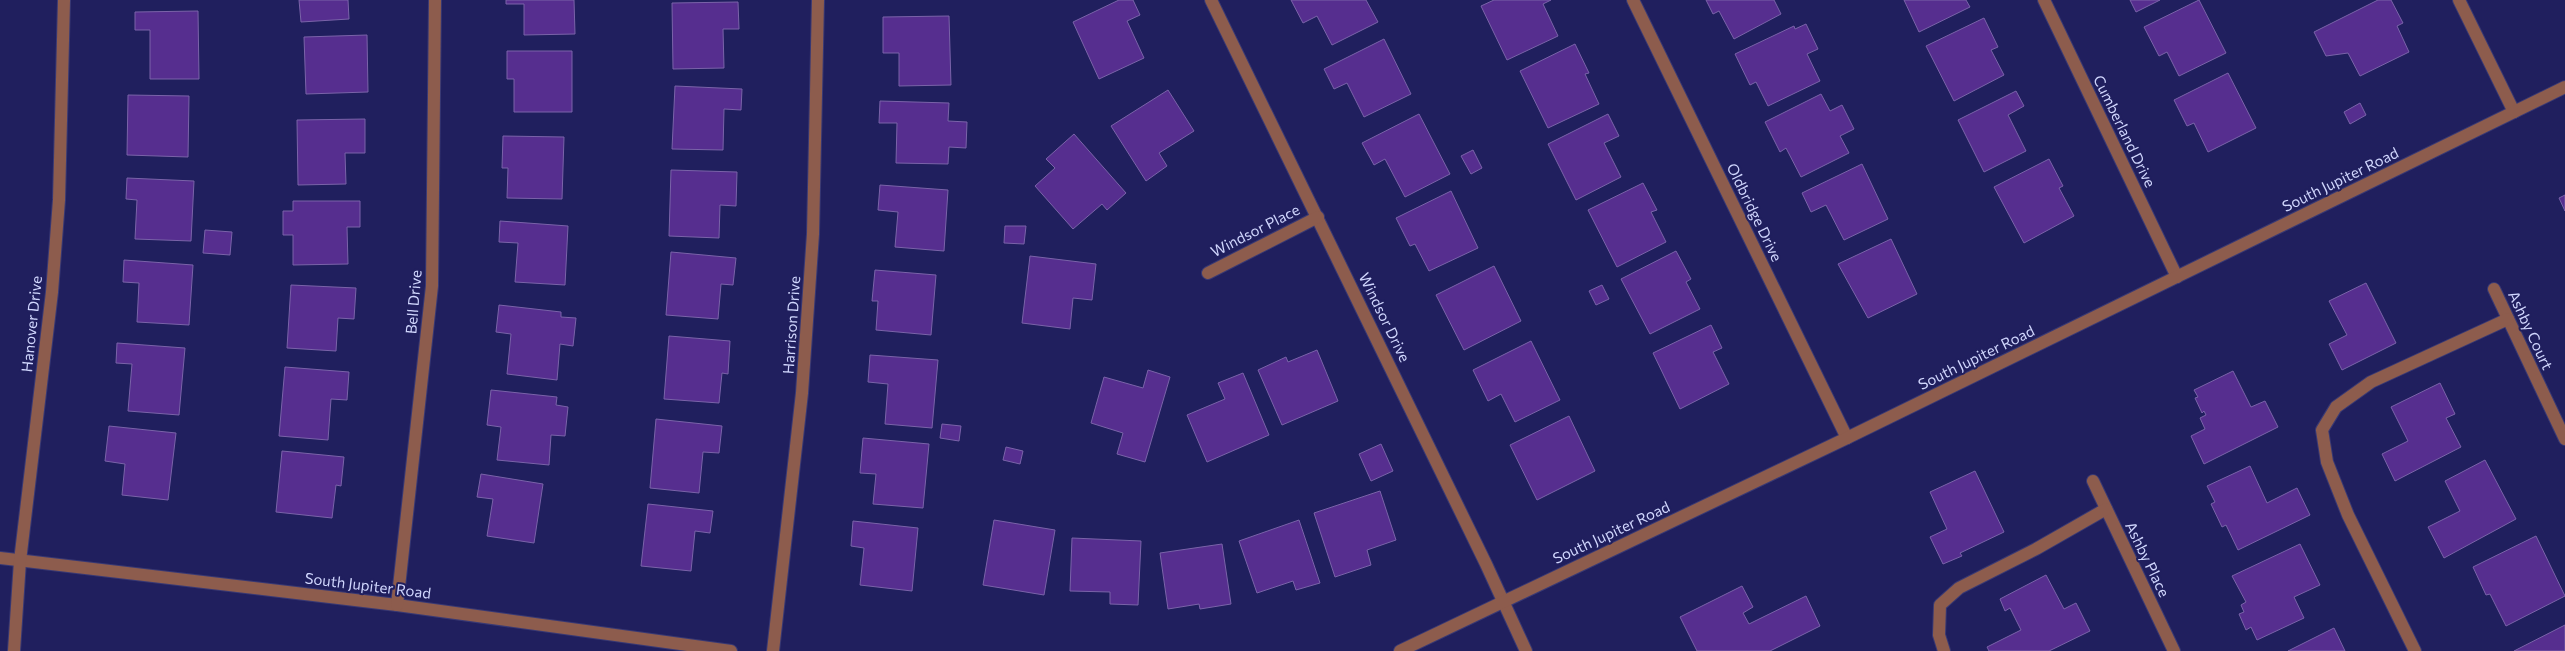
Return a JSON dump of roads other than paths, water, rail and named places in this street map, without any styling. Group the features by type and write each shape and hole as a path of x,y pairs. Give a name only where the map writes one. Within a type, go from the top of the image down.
{"street":[{"name":"Hanover Drive","path":"14,651 20,560 52,292 59,200 64,0"},
{"name":"Bell Drive","path":"397,605 432,286 435,0"},
{"name":"Harrison Drive","path":"773,651 802,393 813,234 818,0"},
{"name":"Windsor Drive","path":"1211,0 1318,217 1526,651"},
{"name":"Oldbridge Drive","path":"1633,0 1847,438"},
{"name":"Cumberland Drive","path":"2044,0 2177,277"},
{"path":"2459,0 2514,112"},
{"name":"South Jupiter Road","path":"1400,651 1847,438 2565,87"},
{"name":"Windsor Place","path":"1208,273 1318,217"},
{"name":"Ashby Court","path":"2494,289 2565,439"},
{"path":"2415,651 2348,515 2327,462 2322,430 2336,407 2371,382 2508,319"},
{"name":"Ashby Place","path":"2093,481 2174,651"},
{"path":"1944,651 1939,635 1940,605 1959,588 2036,549 2106,509"},
{"name":"South Jupiter Road","path":"0,558 397,605 731,651"}]}
